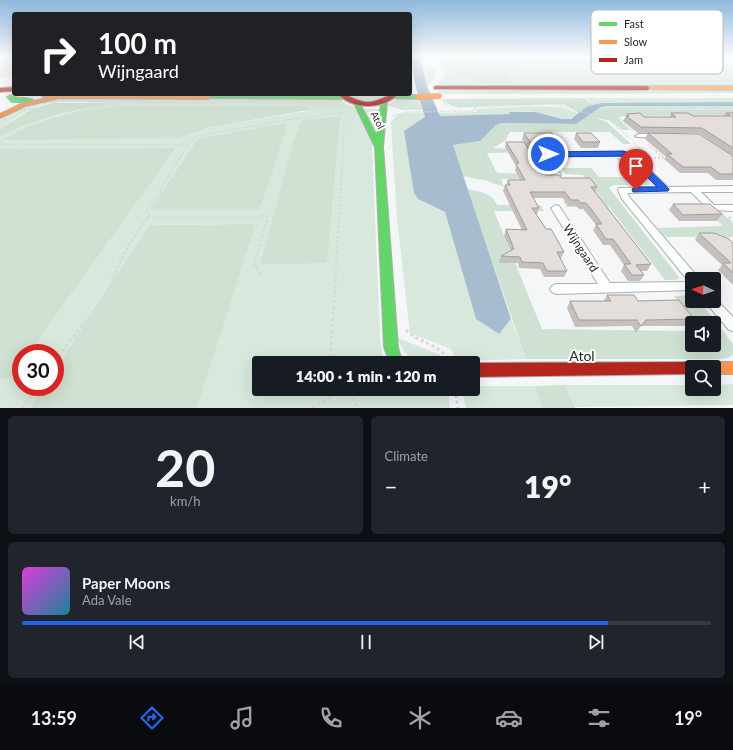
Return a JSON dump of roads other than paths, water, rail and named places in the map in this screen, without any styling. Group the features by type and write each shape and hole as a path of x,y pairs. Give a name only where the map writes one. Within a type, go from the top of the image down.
{"main road":[{"path":"438,92 733,88"},
{"path":"415,91 733,95"},
{"path":"0,116 9,109 26,100 44,96"},
{"path":"64,96 79,97"},
{"path":"0,116 23,105 52,98 342,96 356,106 384,102 394,96"},
{"path":"7,97 26,100"},
{"name":"Atol","path":"384,102 379,147 391,347 393,356"},
{"name":"Atol","path":"356,106 379,147"},
{"name":"Atol","path":"480,370 685,368"},
{"path":"721,368 733,368"}],"street":[{"path":"639,136 669,136"},
{"path":"557,175 547,159 548,154 624,154 632,158 665,189"},
{"path":"693,189 712,208 733,208"},
{"path":"687,272 626,199 622,190 733,189"},
{"name":"Wijngaard","path":"556,208 607,288"},
{"name":"Wijngaard","path":"556,289 685,286"},
{"path":"717,308 733,326"}],"water":[{"path":"414,75 424,75 427,86 440,116 536,112 562,119 571,119 588,106 602,103 733,102 733,106 607,106 601,107 576,124 502,123 496,125 480,141 453,145 511,319 499,334 476,319 445,212 418,199 414,193 404,131 425,117"}]}
